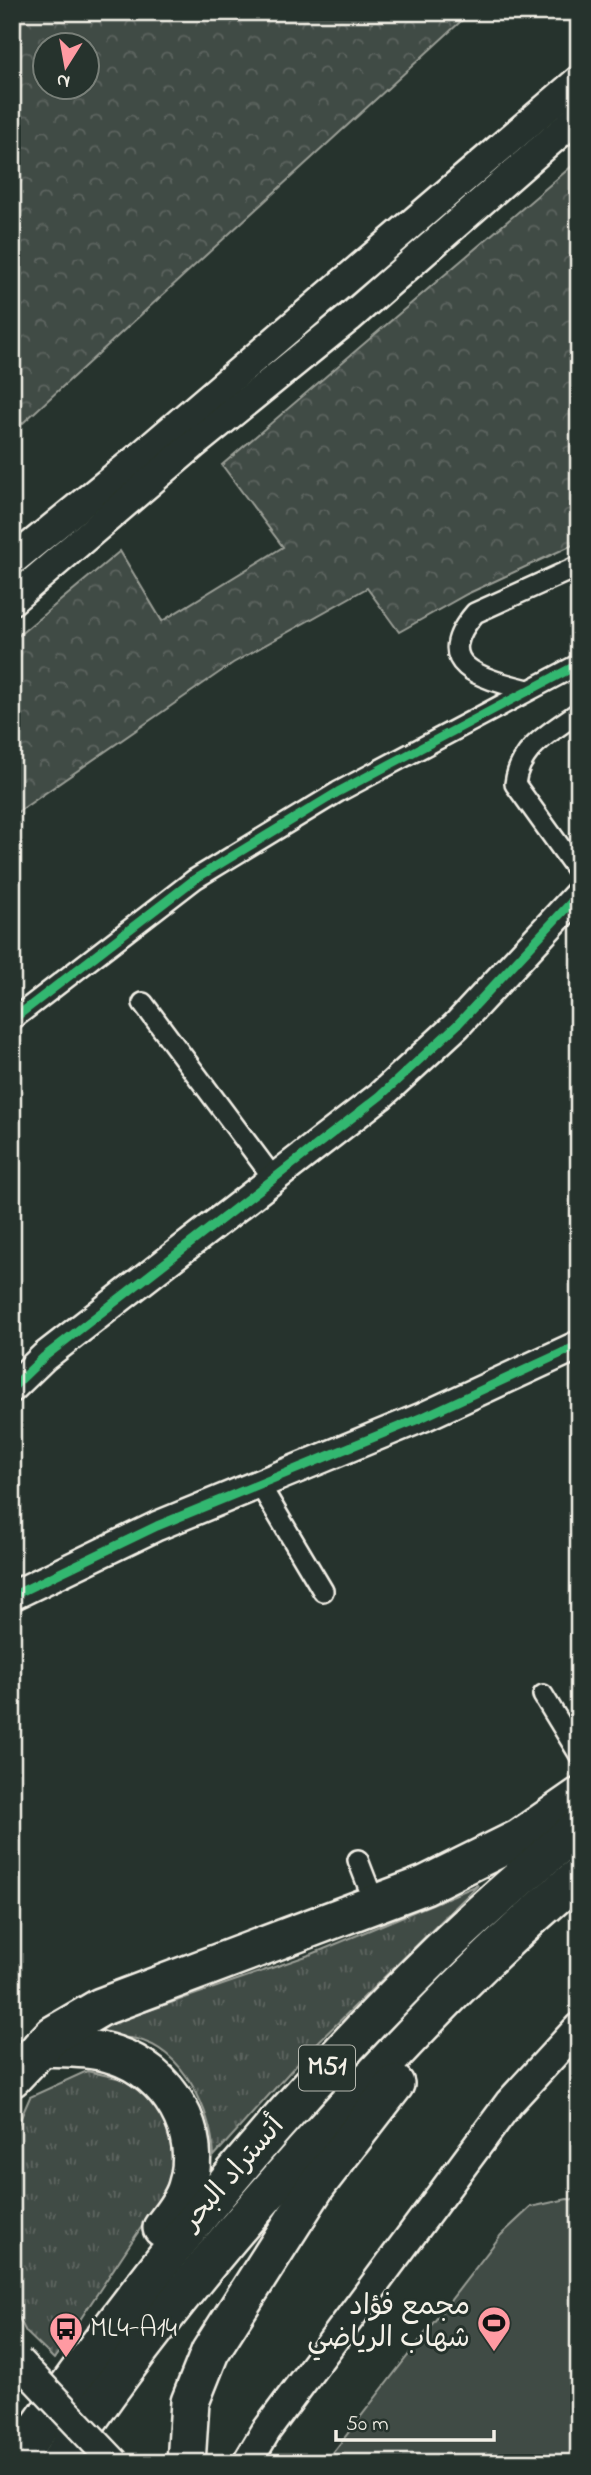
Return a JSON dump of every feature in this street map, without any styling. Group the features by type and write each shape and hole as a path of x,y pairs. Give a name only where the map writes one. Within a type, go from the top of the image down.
{"highway":[{"path":"12,2078 41,2047 72,2022 101,2007 425,1885 520,1838 579,1797"},
{"name":"أتستراد البحر","path":"14,2463 103,2336 203,2208 345,2048 438,1954 579,1827"},
{"name":"أتستراد البحر","path":"59,2463 202,2271 294,2162 444,1999 579,1876"},
{"path":"186,2463 187,2423 196,2382 210,2352 316,2186 425,2047 444,1999"},
{"path":"41,2047 87,2049 113,2054 137,2063 171,2094 188,2134 187,2187 142,2257 101,2313 98,2323 103,2336"}],"street":[{"path":"12,561 143,454 579,80"},
{"path":"12,600 184,453 349,318 579,117"},
{"path":"528,690 483,678 467,670 458,655 458,640 464,626 475,613 579,566"},
{"path":"12,1020 195,879 338,792 579,664"},
{"path":"579,712 524,753 517,767 515,784 579,873"},
{"path":"12,1388 44,1357 380,1096 457,1025 579,894"},
{"path":"143,1003 274,1179"},
{"path":"12,1596 145,1531 422,1417 579,1345"},
{"path":"260,1485 323,1591"},
{"path":"542,1695 579,1754"},
{"path":"358,1860 375,1904"},
{"path":"247,2463 267,2431 401,2245 501,2114 579,2027"},
{"path":"15,2357 115,2463"}],"green space":[{"path":"12,12 471,12 12,433"},
{"path":"579,160 579,542 467,594 399,632 367,588 233,663 12,816 12,641 120,551 162,621 283,547 222,465"},
{"path":"478,1885 305,2055 214,2156 201,2102 181,2069 153,2045 136,2039 108,2037 101,2027 312,1954"},
{"path":"87,2071 122,2079 150,2096 167,2121 175,2148 170,2179 154,2208 54,2359 26,2332 12,2304 12,2138 30,2097"},
{"name":"مجمع فؤاد شهاب الرياضي","path":"567,2199 579,2200 579,2463 325,2463 501,2235 531,2207"}],"cycle path":[{"path":"12,1020 195,879 338,792 579,664"},
{"path":"12,1388 44,1357 380,1096 457,1025 579,894"},
{"path":"12,1596 157,1526 423,1417 579,1345"}],"place":[{"name":"مجمع فؤاد شهاب الرياضي","path":"494,2353"},
{"name":"ML4-A14","path":"66,2359"}]}
